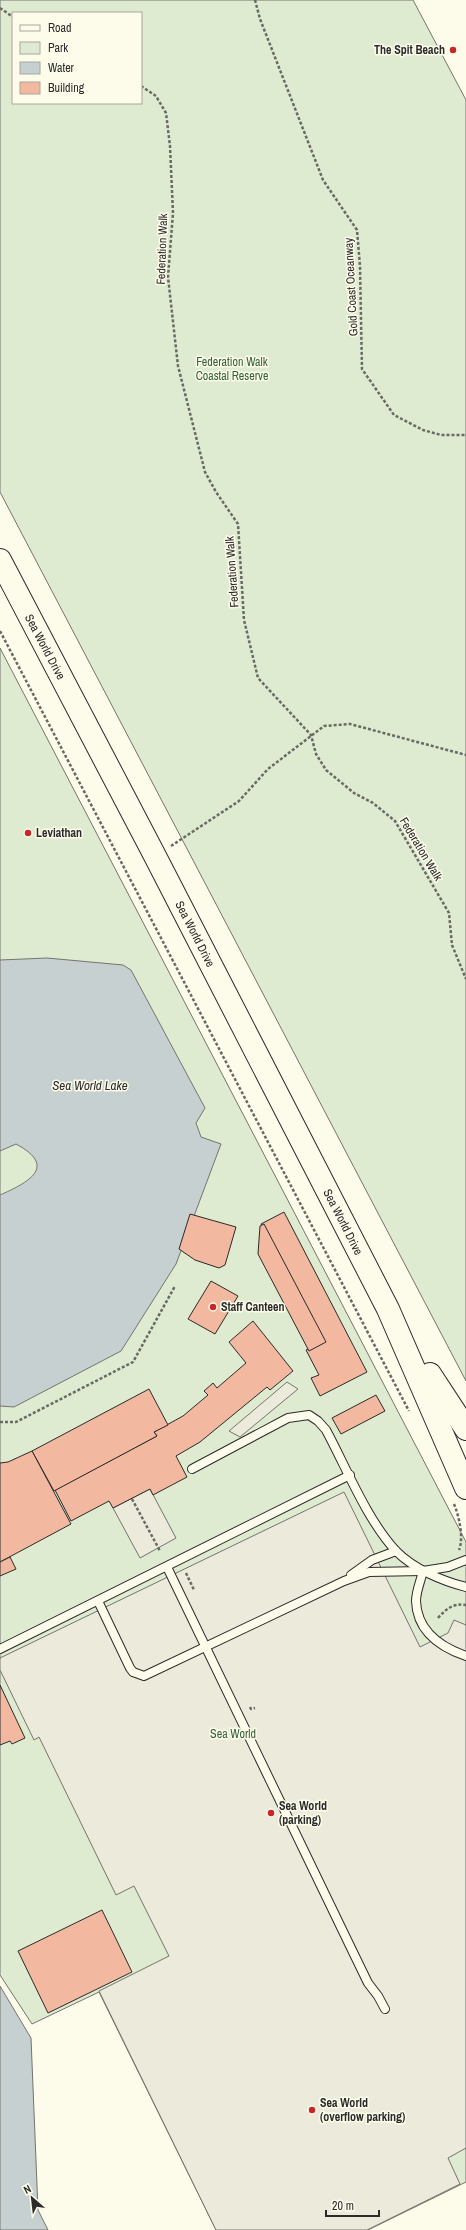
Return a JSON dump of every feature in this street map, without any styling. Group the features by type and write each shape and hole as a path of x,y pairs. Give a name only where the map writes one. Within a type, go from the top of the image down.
{"street":[{"name":"Sea World Drive","path":"0,560 155,856 388,1309 466,1429"},
{"name":"Sea World Drive","path":"388,1309 459,1494"}],"lane":[{"path":"192,1469 288,1418 309,1415 318,1421 326,1430 372,1517 396,1551 423,1570 466,1587"},
{"path":"0,1649 350,1475"},
{"path":"344,1581 372,1560 396,1551"},
{"path":"98,1601 130,1668 138,1674 144,1676 344,1581 369,1572 423,1570 457,1564 466,1560"},
{"path":"167,1567 207,1647 368,1983 378,1996 385,2009"},
{"path":"423,1570 416,1600 420,1617 427,1634 439,1644 466,1656"}],"path":[{"name":"Gold Coast Oceanway","path":"255,0 260,19 322,180 357,230 360,266 362,369 394,414 423,430 441,435 466,435"},
{"path":"0,8 12,16"},
{"name":"Federation Walk","path":"142,87 156,96 166,113 170,146 173,213 168,277 178,366 205,472 216,492 238,524 244,620 258,678 311,735 316,754 326,770 354,793 372,803 394,820 449,913 452,945 466,979"},
{"path":"0,631 410,1414"},
{"path":"155,856 239,801 268,769 324,726 350,724 466,754"},
{"path":"0,1422 16,1422 133,1362 175,1286"},
{"path":"457,1564 454,1555 461,1545 459,1494"},
{"path":"132,1499 160,1551"},
{"path":"186,1573 194,1590"},
{"path":"438,1618 450,1607 457,1604 466,1604"}],"green space":[{"name":"Federation Walk Coastal Reserve","path":"0,0 413,0 466,100 466,1381 0,492"},
{"name":"Sea World","path":"0,648 466,1542 466,2182 368,2230 216,2230 99,1992 32,2024 0,1975"}],"shaded area":[{"path":"287,1382 298,1389 240,1437 229,1431"},
{"path":"150,1489 176,1538 140,1558 113,1508"},
{"name":"Sea World (parking)","path":"344,1492 420,1647 448,1633 454,1620 466,1625 466,2148 448,2158 460,2184 367,2230 216,2230 99,1991 169,1956 134,1886 116,1895 39,1737 34,1740 0,1670 0,1658"}],"water":[{"name":"Sea World Lake","path":"47,958 123,965 131,970 205,1108 196,1123 201,1137 221,1144 176,1264 121,1351 14,1407 0,1406 0,1195 28,1180 34,1174 37,1167 35,1160 29,1152 16,1144 0,1151 0,960"},
{"path":"0,1986 31,2038 38,2210 48,2230 0,2230"}],"building":[{"path":"284,1212 367,1372 320,1396 311,1378 319,1375 306,1350 322,1341 261,1224"},
{"path":"190,1214 236,1227 225,1265 219,1268 195,1260 179,1249"},
{"path":"264,1224 326,1342 309,1351 258,1254 260,1226"},
{"name":"Staff Canteen","path":"211,1281 238,1296 215,1334 188,1319"},
{"path":"253,1321 293,1371 270,1390 267,1387 200,1442 176,1456 187,1477 153,1495 150,1489 113,1508 109,1501 71,1521 55,1490 157,1436 154,1432 183,1416 208,1395 204,1391 213,1383 217,1388 246,1363 229,1342"},
{"path":"149,1389 168,1425 154,1432 157,1436 54,1491 32,1451"},
{"path":"376,1395 385,1411 341,1434 332,1418"},
{"path":"32,1451 71,1524 0,1562 0,1463 8,1462"},
{"path":"10,1557 16,1569 0,1576 0,1562"},
{"path":"0,1685 25,1738 12,1744 10,1741 0,1745"},
{"path":"102,1910 132,1972 48,2013 18,1951"}],"place":[{"name":"The Spit Beach","path":"453,50"},
{"name":"Leviathan","path":"28,833"},
{"name":"Staff Canteen","path":"213,1307"},
{"name":"Sea World (parking)","path":"271,1813"},
{"name":"Sea World (overflow parking)","path":"312,2110"}]}
